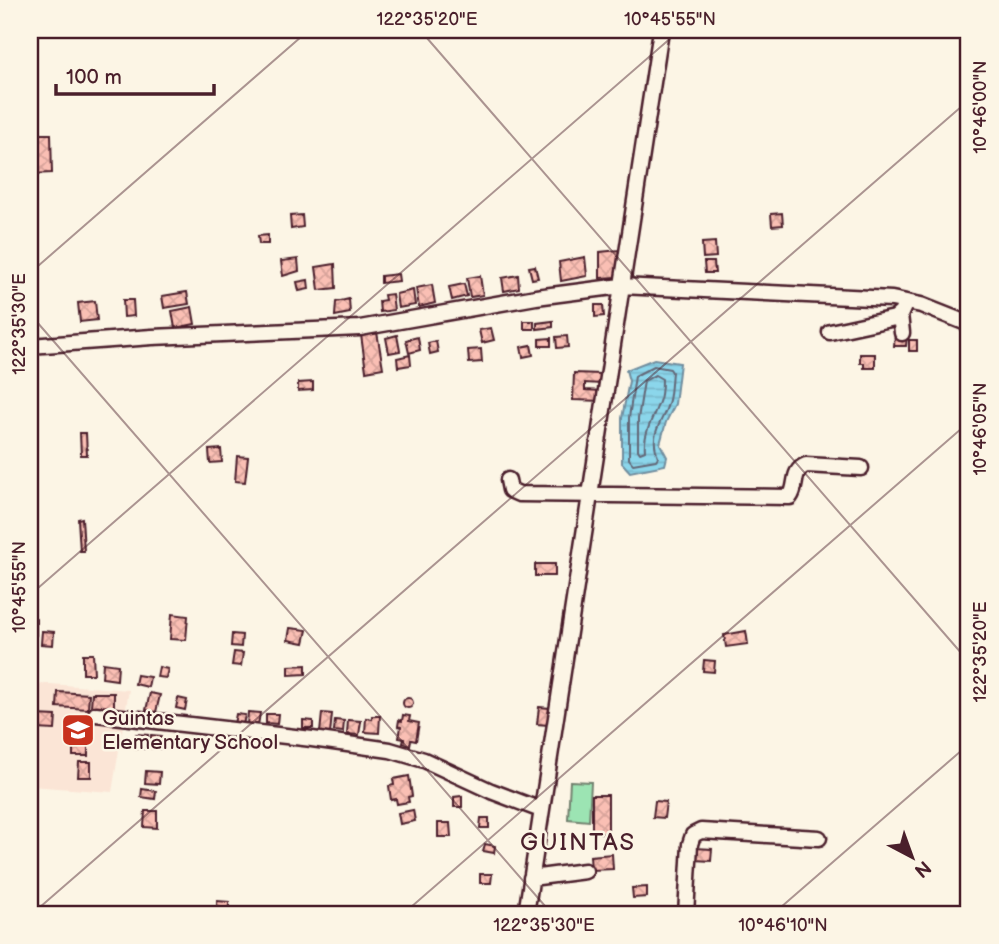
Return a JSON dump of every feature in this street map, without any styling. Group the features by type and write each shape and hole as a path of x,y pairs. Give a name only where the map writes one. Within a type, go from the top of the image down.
{"street":[{"path":"526,914 661,30"},
{"path":"30,346 152,337 360,328 536,297 621,286 892,299 903,308"},
{"path":"830,332 890,320 903,308 921,305 969,324"},
{"path":"902,333 903,308"},
{"path":"508,480 510,490 516,494 790,497 794,491 795,474 806,465 861,468"},
{"path":"96,715 390,750 424,760 541,810"},
{"path":"686,914 690,844 693,835 701,831 818,838"},
{"path":"531,878 585,871"}],"shaded area":[{"name":"Guintas Elementary School","path":"37,683 129,690 112,792 30,786"}],"green space":[{"path":"570,781 591,782 589,821 568,819"}],"water":[{"path":"654,359 680,363 675,404 666,422 660,444 667,457 665,465 630,472 622,463 622,418 629,381 626,370"}],"building":[{"path":"30,134 51,134 52,173 30,174"},
{"path":"782,213 783,225 772,226 771,214"},
{"path":"302,215 303,227 291,229 290,216"},
{"path":"268,235 268,244 259,244 258,236"},
{"path":"715,242 716,257 703,258 702,243"},
{"path":"619,250 618,277 600,278 600,252"},
{"path":"585,257 587,276 561,281 559,262"},
{"path":"298,259 299,271 283,276 281,261"},
{"path":"704,262 714,262 715,273 705,273"},
{"path":"335,264 336,288 319,290 316,267"},
{"path":"535,266 538,278 532,279 529,267"},
{"path":"398,274 399,281 381,283 381,276"},
{"path":"518,275 519,288 504,291 502,278"},
{"path":"480,276 483,295 470,297 467,278"},
{"path":"308,280 309,289 299,291 297,282"},
{"path":"464,284 467,296 452,300 449,287"},
{"path":"432,285 435,303 419,307 416,288"},
{"path":"413,290 415,305 398,308 396,294"},
{"path":"187,292 189,304 164,308 162,296"},
{"path":"392,294 394,310 380,312 379,301 385,300 384,295"},
{"path":"349,299 350,313 335,316 336,302"},
{"path":"123,300 133,300 134,316 124,317"},
{"path":"95,301 97,320 80,322 78,303"},
{"path":"595,305 603,305 604,316 595,317"},
{"path":"192,307 195,324 175,328 172,311"},
{"path":"524,321 534,321 534,329 524,329"},
{"path":"553,321 553,327 537,329 537,323"},
{"path":"491,328 494,340 482,343 479,330"},
{"path":"377,332 383,368 366,371 361,335"},
{"path":"397,335 400,351 389,353 386,338"},
{"path":"895,335 907,336 906,346 894,346"},
{"path":"567,336 568,347 557,348 556,337"},
{"path":"418,337 420,350 409,353 406,340"},
{"path":"551,338 551,346 539,346 539,339"},
{"path":"909,340 917,340 917,351 909,351"},
{"path":"436,341 438,352 430,354 428,343"},
{"path":"531,345 533,355 523,357 521,347"},
{"path":"481,349 482,362 469,363 468,350"},
{"path":"860,354 875,354 875,368 864,368 864,363 860,363"},
{"path":"410,355 411,365 398,367 397,358"},
{"path":"574,373 601,374 601,384 585,383 585,390 603,391 603,401 573,400"},
{"path":"313,382 313,390 298,391 298,383"},
{"path":"80,433 86,433 87,455 81,455"},
{"path":"221,449 222,462 210,463 209,450"},
{"path":"237,456 248,457 245,482 235,481"},
{"path":"82,518 84,551 80,551 78,519"},
{"path":"535,564 555,564 555,576 535,576"},
{"path":"172,614 188,616 186,640 170,639"},
{"path":"30,617 36,618 36,635 30,635"},
{"path":"290,628 307,630 304,643 288,640"},
{"path":"42,631 54,632 53,645 41,644"},
{"path":"746,631 748,644 726,647 724,635"},
{"path":"232,634 242,635 241,647 231,646"},
{"path":"234,652 243,653 241,666 232,665"},
{"path":"83,654 93,654 94,674 83,674"},
{"path":"704,660 715,661 714,672 703,671"},
{"path":"103,663 118,665 117,680 102,678"},
{"path":"306,665 306,674 289,675 289,666"},
{"path":"159,667 168,669 166,678 157,677"},
{"path":"137,675 150,677 148,687 135,684"},
{"path":"58,692 89,694 88,709 57,707"},
{"path":"92,693 114,693 114,708 91,707"},
{"path":"150,693 160,695 156,712 146,710"},
{"path":"178,698 187,700 185,710 176,708"},
{"path":"408,698 412,699 412,707 408,708 404,707 403,703 404,699"},
{"path":"539,707 550,708 548,725 537,724"},
{"path":"248,712 260,713 258,726 247,725"},
{"path":"322,713 332,714 330,734 320,733"},
{"path":"236,714 245,715 243,725 234,724"},
{"path":"266,714 278,714 277,724 266,723"},
{"path":"37,715 56,716 55,730 36,729"},
{"path":"403,715 410,716 409,721 419,723 416,741 411,740 410,745 399,738 399,720 402,721"},
{"path":"88,716 88,756 73,756 73,717"},
{"path":"372,716 380,716 379,733 365,732 366,718 372,719"},
{"path":"303,720 313,721 313,728 303,728"},
{"path":"335,720 344,721 343,732 334,731"},
{"path":"348,720 361,721 359,735 347,734"},
{"path":"136,734 148,735 147,749 135,748"},
{"path":"151,735 161,736 159,749 150,748"},
{"path":"79,762 91,762 91,777 78,777"},
{"path":"146,771 160,772 159,784 145,783"},
{"path":"409,776 412,796 408,797 409,802 397,804 396,799 391,800 389,786 394,785 393,779"},
{"path":"142,789 156,791 155,799 141,797"},
{"path":"592,795 608,795 608,833 592,833"},
{"path":"462,796 462,807 454,807 454,797"},
{"path":"655,801 666,802 664,818 653,817"},
{"path":"413,810 415,821 400,824 398,813"},
{"path":"145,811 157,811 157,828 144,827"},
{"path":"481,818 489,818 489,828 480,828"},
{"path":"438,823 450,823 451,837 438,837"},
{"path":"485,844 495,846 494,853 483,851"},
{"path":"695,848 712,849 711,861 695,860"},
{"path":"612,854 613,869 591,870 590,856"},
{"path":"480,874 492,874 491,883 480,883"},
{"path":"647,887 647,897 633,898 632,888"},
{"path":"217,901 229,902 229,910 217,910"}],"place":[{"name":"Guintas Elementary School","path":"78,730"}],"district":[{"name":"GUINTAS","path":"578,842"}]}
